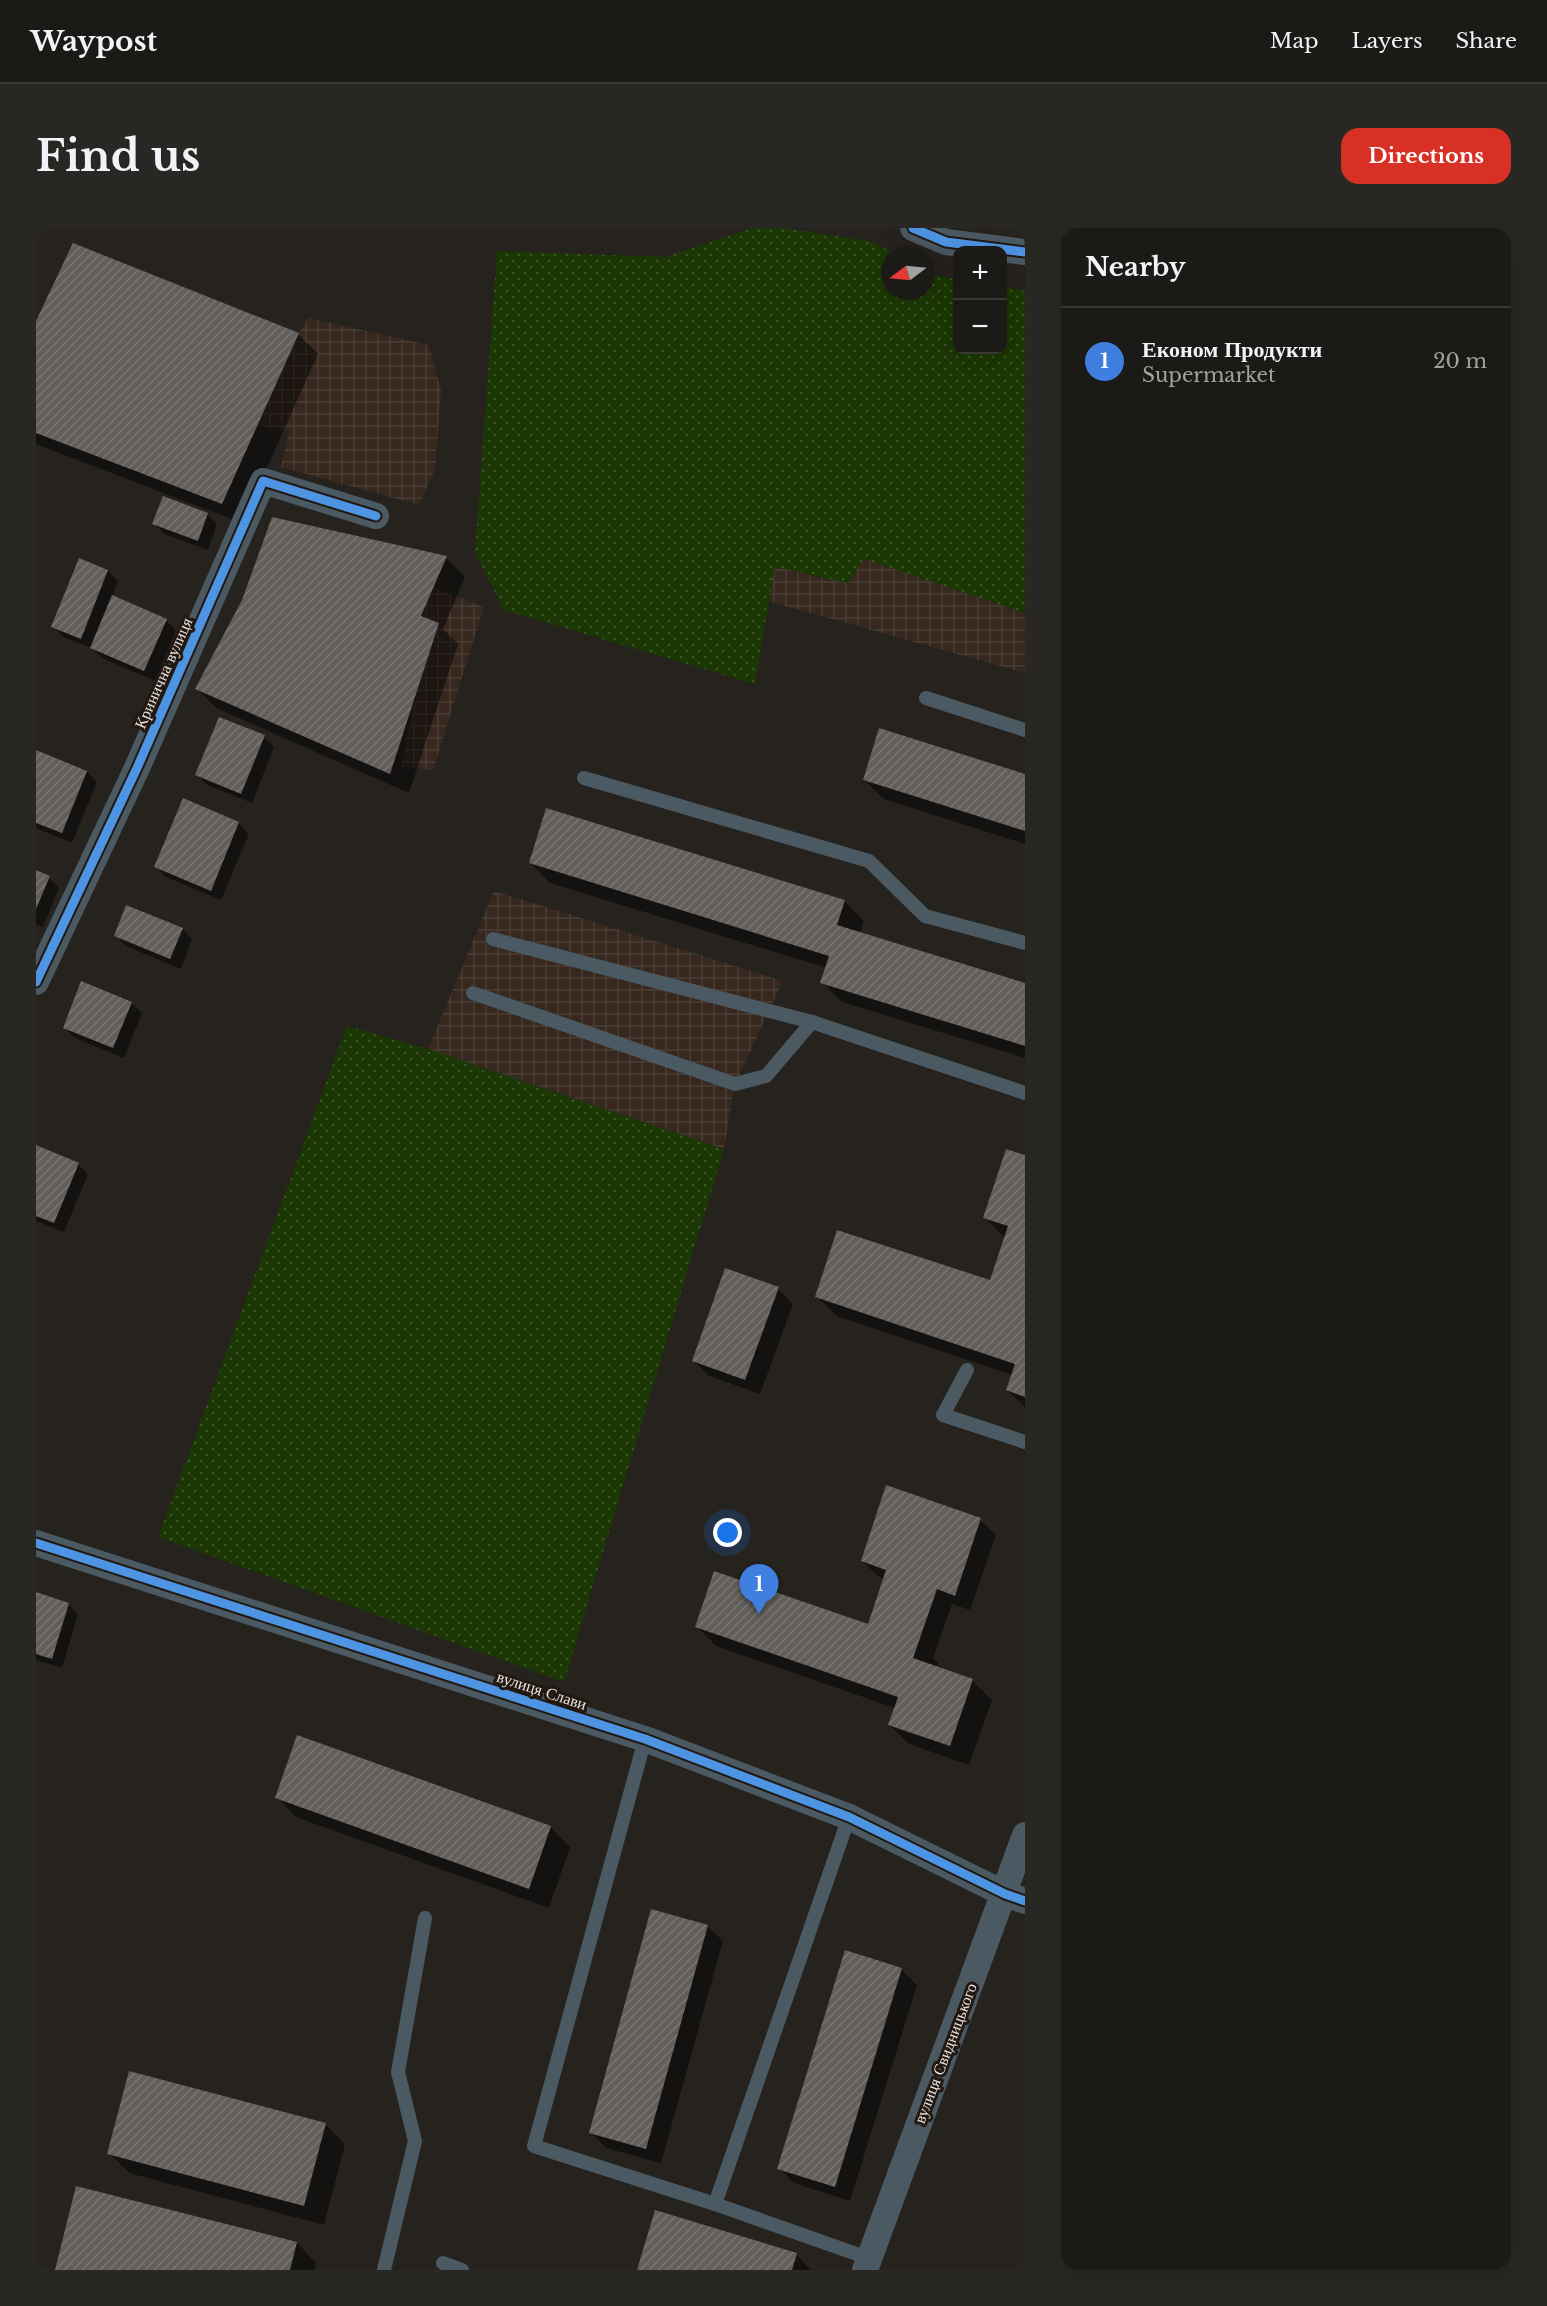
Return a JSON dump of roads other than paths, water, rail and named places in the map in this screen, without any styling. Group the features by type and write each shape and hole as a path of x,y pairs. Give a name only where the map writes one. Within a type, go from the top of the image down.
{"street":[{"path":"913,228 946,242 1025,252"},
{"name":"Кринична вулиця","path":"36,982 137,768 263,481 376,516"},
{"name":"вулиця Слави","path":"36,1543 645,1739 849,1817 1015,1898"},
{"name":"вулиця Свидницького","path":"867,2264 1015,1898 1025,1835"}],"lane":[{"path":"926,698 1025,730"},
{"path":"584,778 869,861 925,916 1025,943"},
{"path":"493,939 812,1022 1025,1093"},
{"path":"473,993 735,1084 766,1076 812,1022"},
{"path":"967,1370 943,1415 1025,1442"},
{"path":"645,1739 534,2146 715,2204 867,2264"},
{"path":"715,2204 849,1817"},
{"path":"384,2270 415,2141 398,2072 425,1918"},
{"path":"443,2263 462,2270"}],"place":[{"name":"Економ Продукти","path":"759,1614"}]}
